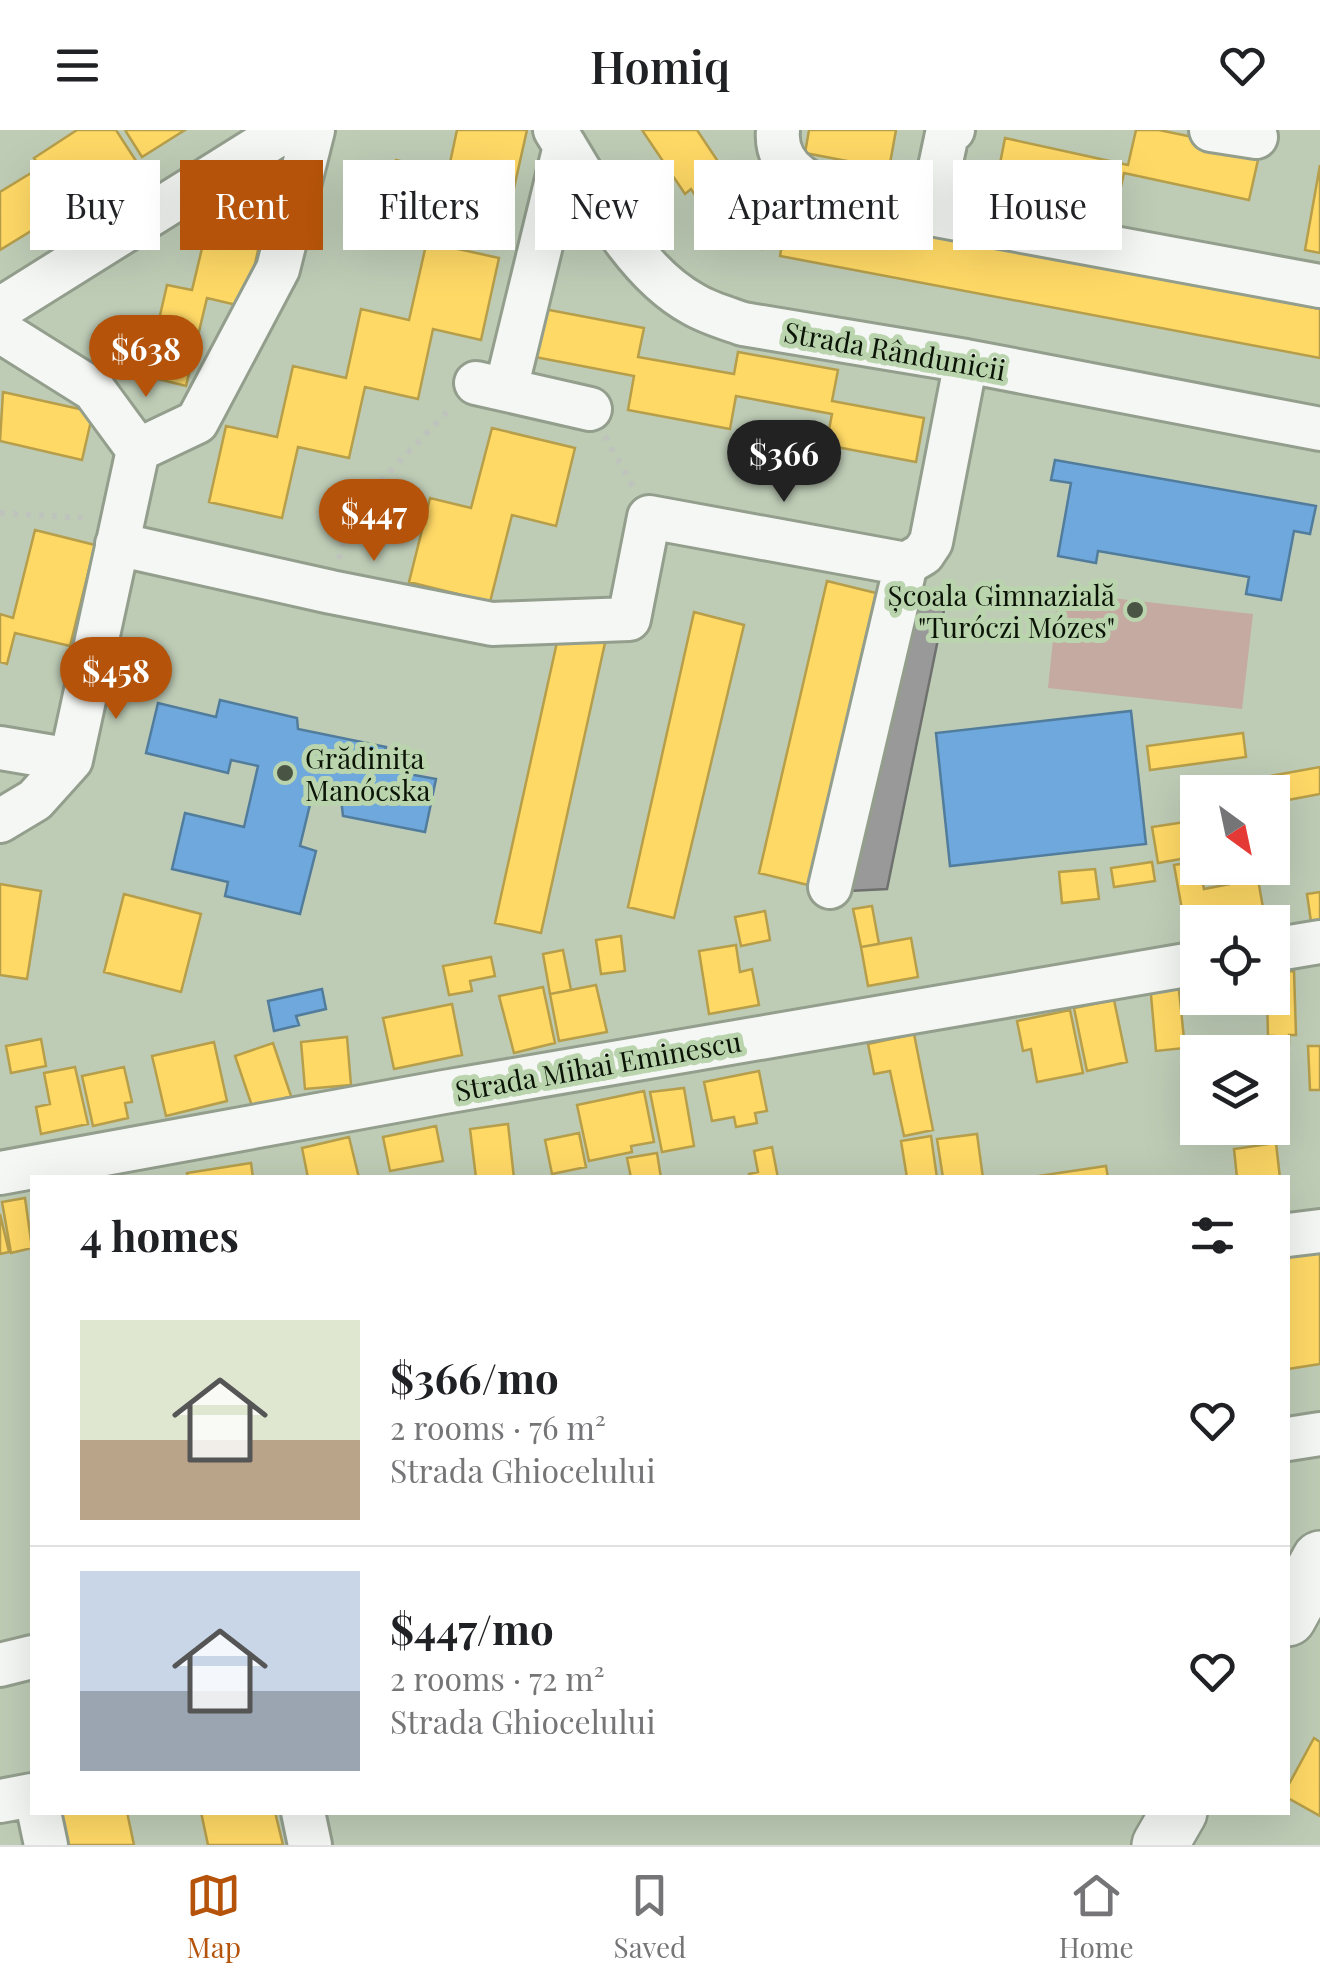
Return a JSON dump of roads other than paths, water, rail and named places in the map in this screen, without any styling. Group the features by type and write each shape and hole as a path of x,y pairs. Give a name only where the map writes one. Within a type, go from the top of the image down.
{"street":[{"path":"778,130 778,148 784,160"},
{"path":"933,200 947,134 953,130"},
{"path":"1211,130 1256,136"},
{"path":"0,309 286,132"},
{"path":"138,450 197,422 278,269 286,132"},
{"path":"560,138 491,386 590,409"},
{"name":"Strada Rândunicii","path":"560,138 650,271 692,304 743,324 966,361 1320,428"},
{"path":"933,215 1320,286"},
{"path":"0,331 94,390 138,450 71,760 36,800 0,822"},
{"path":"120,535 331,592 492,624 628,619 649,518 906,564 923,554 931,542 966,361"},
{"path":"830,887 906,564"},
{"path":"0,748 71,760"},
{"path":"1290,947 1320,942"},
{"name":"Strada Mihai Eminescu","path":"0,1173 444,1092 1180,966"},
{"path":"1290,1235 1320,1231"},
{"path":"1290,1439 1320,1434"},
{"path":"0,1665 30,1658"},
{"path":"0,1801 30,1794"},
{"path":"40,1815 46,1845"},
{"path":"304,1815 310,1845"}],"place":[{"name":"Școala Gimnazială \"Turóczi Mózes\"","path":"1135,610"},
{"name":"Grădinița Manócska","path":"285,773"}]}
